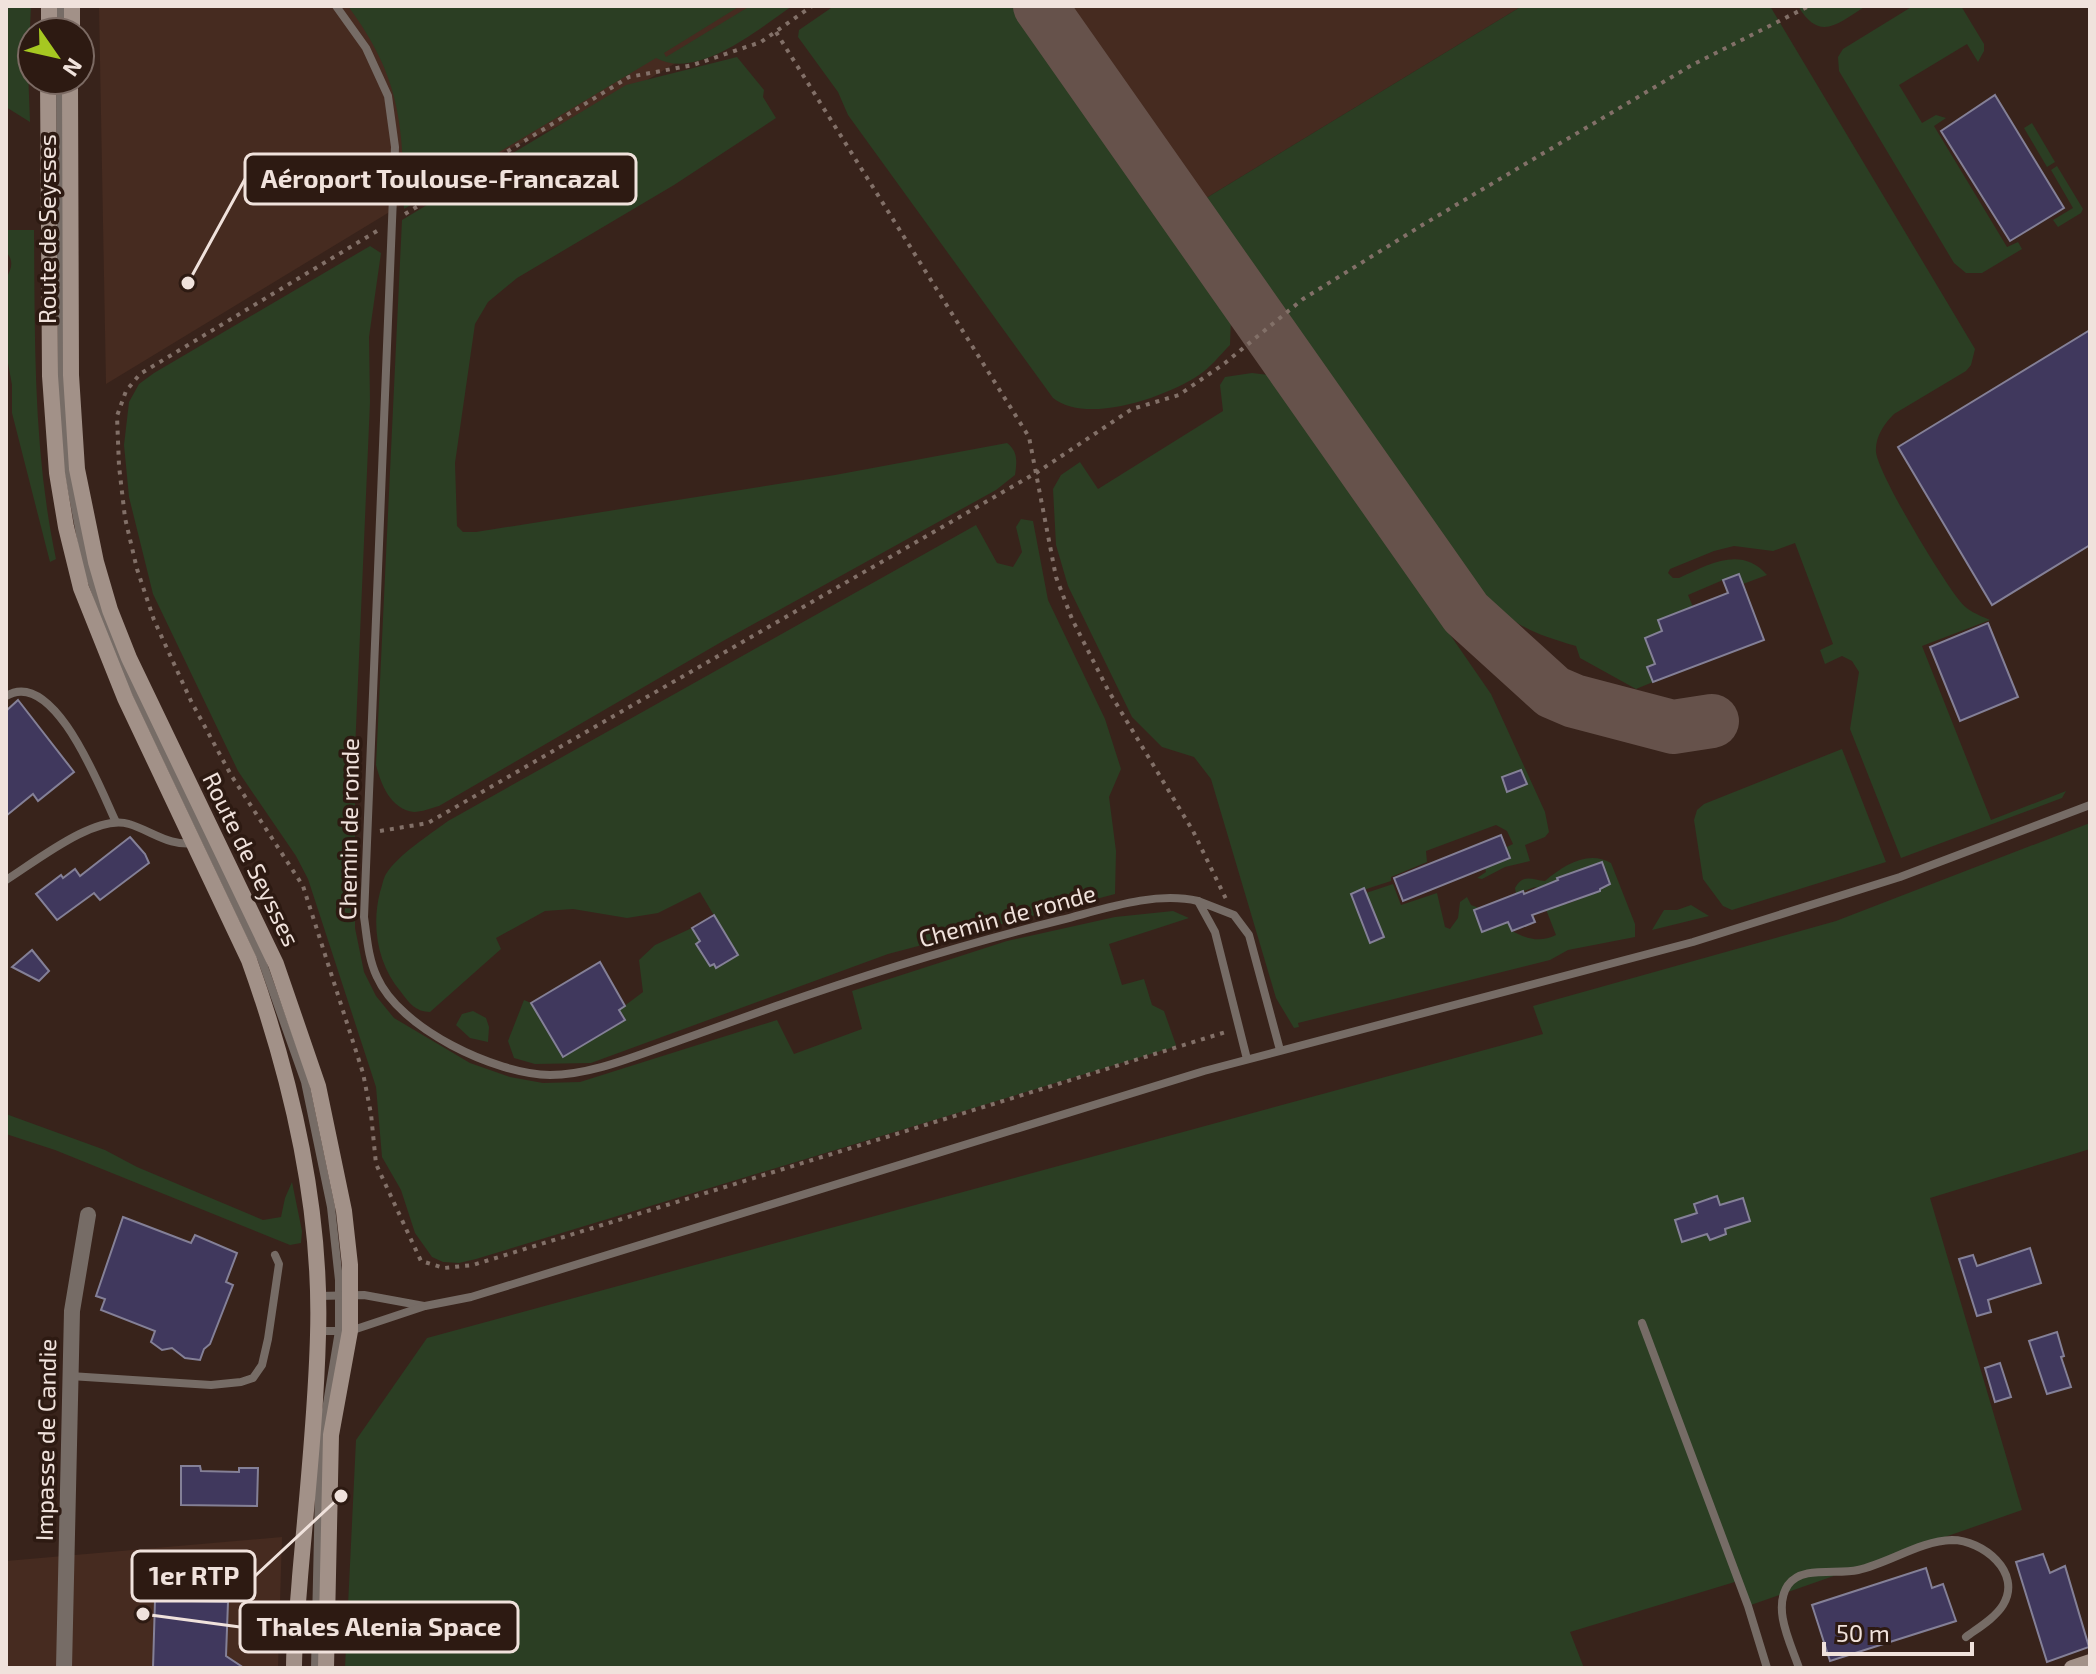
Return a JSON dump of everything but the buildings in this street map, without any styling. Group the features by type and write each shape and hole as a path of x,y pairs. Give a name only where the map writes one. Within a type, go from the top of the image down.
{"main road":[{"name":"Route de Seysses","path":"56,96 77,469 85,520 110,610 204,841 267,1014 298,1128 312,1203 318,1331 294,1668"},
{"name":"Route de Seysses","path":"56,96 50,376 57,473 81,588 125,698 276,964 318,1086 344,1211 346,1295 331,1435 326,1668"},
{"path":"2072,1668 2090,1662"}],"street":[{"name":"Impasse de Candie","path":"64,1668 72,1311 88,1215"}],"lane":[{"name":"Chemin de ronde","path":"336,6 366,48 388,96 395,147 364,917 377,979 399,1009 470,1054 520,1070 549,1075 623,1061 854,978 985,939 1122,904 1179,897 1234,915"},
{"path":"6,696 12,692 27,692 45,698 67,725 115,820"},
{"path":"318,1331 344,1331 425,1306 471,1297 1247,1059 1693,942 1900,877 2090,805"},
{"path":"6,880 93,827 115,820 185,845 204,841"},
{"name":"Route de Seysses","path":"204,841 261,958 305,1082 346,1295"},
{"path":"1198,901 1215,932 1247,1059"},
{"path":"1234,915 1249,935 1280,1050"},
{"path":"69,1376 211,1385 253,1378 262,1365 268,1339 279,1264 275,1255"},
{"path":"318,1296 346,1295 425,1306"},
{"path":"1642,1323 1748,1606 1767,1668"},
{"name":"Route de Seysses","path":"315,1668 320,1446 344,1331"},
{"path":"1799,1668 1782,1614 1787,1587 1794,1579 1807,1574 1857,1570 1948,1540 1968,1543 1990,1554 2004,1569 2007,1580 2003,1605 1966,1637"}],"path":[{"path":"812,6 761,42 729,55 629,77 140,374 126,391 117,416 119,466 125,518 137,569 154,620 191,701 231,775 303,886 363,1073 376,1164 421,1261 444,1268 473,1265 1239,1028"},
{"path":"366,833 428,823 1036,473 1132,409 1179,395 1225,363 1303,299 1411,232 1692,65 1809,6"},
{"path":"776,32 1029,437 1056,577 1072,619 1108,690 1193,831 1234,915"}],"shaded area":[{"path":"99,6 772,6 615,99 439,182 106,384"},
{"path":"1013,6 1522,6 1165,223"},
{"path":"282,1537 278,1668 6,1668 6,1561"}],"green space":[{"path":"6,6 31,6 31,16 16,16 16,96 29,96 30,122 6,107"},
{"path":"348,6 740,6 664,53 666,57 750,6 792,6 745,39 708,58 690,63 672,63 656,58 404,209 396,103 379,56"},
{"path":"834,6 1013,6 1231,316 1230,345 1199,375 1147,399 1126,405 1086,409 1068,406 1053,398 848,115 838,92 798,37 799,30"},
{"path":"1522,6 1770,6 1975,349 1966,371 1894,414 1877,441 1879,464 1887,481 1939,571 1962,604 1990,620 1922,646 1991,820 2066,791 2062,798 1901,858 1850,729 1859,672 1852,661 1842,656 1825,664 1820,650 1833,644 1795,543 1773,551 1734,546 1670,569 1668,573 1673,578 1679,578 1713,563 1735,559 1757,566 1767,575 1743,584 1723,580 1688,595 1693,607 1662,631 1655,664 1647,667 1653,682 1636,689 1580,658 1576,646 1514,621 1491,602 1467,573 1203,200"},
{"path":"1798,6 1866,6 1838,23 1822,27 1806,17"},
{"path":"1913,6 1961,6 1984,44 1978,62 1967,44 1899,85 1922,123 1936,115 1946,118 1934,126 2007,247 2018,242 2022,249 1982,273 1966,273 1954,263 1839,71 1838,57 1843,49"},
{"path":"737,57 764,90 763,97 776,118 674,185 517,278 488,302 475,324 455,463 457,526 463,532 476,532 835,475 1007,443 1016,457 1015,475 996,490 723,641 439,806 417,812 406,810 388,794 376,765 402,220 626,85"},
{"path":"2032,123 2055,162 2047,167 2024,128"},
{"path":"2057,166 2083,209 2058,227 2053,220 2073,208 2051,170"},
{"path":"6,230 34,230 39,436 56,559 50,562 12,413 12,385 6,352 6,278 11,265 6,252"},
{"path":"370,246 381,253 369,337 370,402 355,751 355,928 364,972 376,996 394,1018 470,1063 510,1077 543,1083 580,1082 777,1020 794,1054 862,1029 852,991 1007,941 1115,917 1173,911 1189,918 1109,944 1122,985 1144,979 1152,1005 1164,1011 1176,1045 476,1259 459,1263 443,1262 432,1257 415,1233 401,1190 382,1157 376,1087 308,879 296,856 238,771 153,594 129,497 124,445 129,402 139,384"},
{"path":"1252,373 1273,378 1491,694 1545,812 1549,832 1545,837 1525,845 1530,861 1505,867 1482,879 1477,878 1486,872 1485,868 1509,858 1505,848 1513,844 1507,831 1496,825 1426,851 1427,862 1391,877 1391,881 1351,894 1364,928 1379,922 1366,893 1393,884 1401,905 1437,893 1445,927 1450,929 1458,918 1460,902 1467,897 1471,905 1479,908 1474,911 1482,932 1508,922 1512,931 1523,936 1534,939 1550,937 1556,935 1538,889 1535,887 1516,894 1515,888 1521,880 1545,881 1576,861 1594,858 1611,863 1635,924 1635,937 1568,950 1550,960 1298,1023 1299,1027 1294,1028 1276,998 1211,779 1194,757 1162,747 1132,717 1068,586 1056,545 1053,489 1061,475 1080,462 1098,489 1223,411 1220,385 1225,377","holes":["1601,862 1610,884 1567,904 1557,878"]},
{"path":"1021,519 1033,521 1048,600 1105,719 1121,769 1109,797 1116,851 1115,894 888,954 591,1063 535,1064 514,1058 508,1041 524,1000 531,1003 563,1056 625,1020 619,1010 643,992 639,960 655,945 692,928 710,966 714,964 716,967 737,954 700,892 658,913 627,918 573,909 545,911 496,938 501,949 430,1012 417,1009 404,996 382,958 376,919 386,874 414,846 448,821 976,525 997,563 1013,567 1022,552 1016,527"},
{"path":"1842,749 1886,862 1732,910 1723,906 1703,879 1694,820 1697,810 1704,804"},
{"path":"2090,823 2090,1149 1930,1198 2022,1510 1748,1606 1738,1581 1570,1632 1584,1668 345,1668 356,1440 427,1338 1543,1034 1533,1006 1836,921"},
{"path":"1691,905 1709,916 1652,930 1664,910"},
{"path":"473,1011 486,1018 488,1042 470,1038 456,1025 462,1014"},
{"path":"6,1114 105,1150 137,1167 263,1220 281,1217 292,1182 302,1231 301,1243 290,1245 55,1150 6,1134"}],"taxiway":[{"path":"1040,6 1466,613 1553,692 1574,701 1673,727 1712,721"}],"place":[{"name":"Aéroport Toulouse-Francazal","path":"188,283"},
{"name":"1er RTP","path":"341,1496"},
{"name":"Thales Alenia Space","path":"143,1614"}]}
